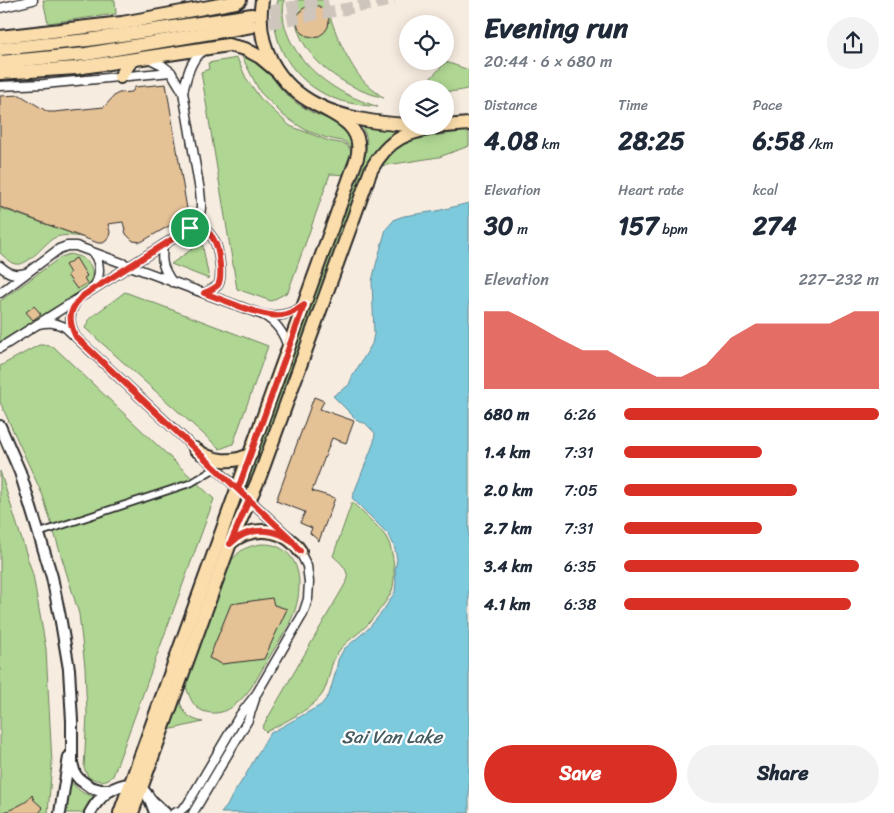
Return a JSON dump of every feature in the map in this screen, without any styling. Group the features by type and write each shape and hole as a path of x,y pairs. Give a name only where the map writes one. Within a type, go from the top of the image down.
{"main road":[{"path":"0,37 122,23 240,0"},
{"path":"262,0 260,16 263,39 266,52 278,72"},
{"path":"0,49 252,20 86,54 0,62"},
{"path":"0,73 76,68 228,45 245,49 260,57 303,96 338,117 358,137 359,150 250,454 136,786 132,813"},
{"path":"120,77 132,60"},
{"path":"317,105 356,118 399,124"},
{"path":"454,125 469,124"},
{"path":"120,813 136,786 230,544 260,476 371,170 388,147 408,135"},
{"path":"195,449 208,458 224,461 243,458 250,454"},
{"path":"230,544 245,534 267,531 278,533 287,538 300,551"}],"street":[{"path":"0,8 33,0"},
{"path":"183,92 190,68 195,59 200,52 209,48"},
{"path":"0,348 190,228 200,215 202,205 183,92 171,72 148,58"},
{"path":"0,86 44,84 171,72"},
{"path":"190,228 201,228 209,234 215,243 220,280 217,286 204,293"},
{"path":"163,245 162,258 165,270 172,282"},
{"path":"0,292 59,249 67,246 76,246 260,313 272,316 283,315 304,305"},
{"path":"76,337 71,328 72,309 76,301 96,284 99,275 99,266 93,253"},
{"path":"1,266 7,272 15,275 30,271"},
{"path":"0,292 6,278 1,266"},
{"path":"260,313 270,319 280,329 288,350"},
{"path":"38,324 47,322 65,327 290,538 300,551 307,566 309,593 307,604 300,619 257,693 240,715 186,805 174,813"},
{"path":"0,426 20,472 52,577 69,669 72,763 75,774 90,787 101,790 136,786 165,813"},
{"path":"40,533 191,483 216,468"},
{"path":"193,813 248,720 257,693"},
{"path":"60,813 71,744"},
{"path":"90,813 99,800 111,790"},
{"path":"150,798 155,813"}],"green space":[{"path":"43,0 115,0 116,14 48,23"},
{"path":"278,0 284,0 283,15 285,28 290,40 314,72 335,88 378,107 349,103 333,98 319,91 295,71 286,59 276,30 275,15"},
{"path":"296,0 327,0 335,30 350,62 363,81 384,98 364,92 345,82 321,65 311,54 303,42 298,29 295,15"},
{"path":"239,51 258,62 295,102 346,129 352,138 354,152 346,142 307,131 284,116 260,92"},
{"path":"237,58 246,78 260,98 290,126 329,141 346,144 355,157 350,175 330,174 288,292 271,301 237,289 201,72 209,69 208,63"},
{"path":"454,65 469,70 469,88 457,91 454,91 454,80 429,80 438,70 454,70"},
{"path":"360,124 396,131 381,144 370,160 248,489 245,484 363,159 367,141"},
{"path":"469,130 469,146 439,157 381,166 398,146 410,140 440,135 454,135 454,133"},
{"path":"0,208 82,237 60,236 54,238 29,260 18,264 12,263 0,253"},
{"path":"202,242 209,279 171,264"},
{"path":"70,254 80,257 91,266 92,277 86,288 0,342 0,301 61,257"},
{"path":"125,292 268,346 233,444 220,449 85,328 90,318"},
{"path":"39,345 54,347 214,499 113,776 99,781 89,778 84,768 87,714 85,667 79,614 43,496 0,402 0,366"},
{"path":"0,471 33,575 46,649 52,763 48,813 0,813"},
{"path":"352,502 389,542 393,557 393,588 369,623 338,652 320,697 307,709 266,732 262,728 348,579 345,569 333,556"},
{"path":"261,544 273,545 283,550 291,557 296,566 299,588 295,610 284,634 254,684 244,696 225,711 218,713 207,712 196,707 185,684 230,562 244,549"},
{"path":"179,700 188,715 203,722 168,730"},
{"path":"69,780 83,793 95,796 82,813 65,813"}],"water":[{"name":"Sai Van Lake","path":"469,203 469,813 221,813 269,734 321,705 329,695 338,660 344,649 368,629 383,611 395,592 397,559 394,545 388,534 352,498 374,442 375,433 365,423 359,422 333,396 349,385 372,344 374,334 372,281 386,229 395,219 404,216 437,211"}],"building":[{"path":"313,5 319,6 324,10 328,15 328,27 324,32 319,36 313,37 307,36 302,32 298,27 297,21 298,15 302,10 307,6"},
{"path":"166,84 188,215 141,242 133,241 126,234 123,222 108,224 109,237 103,243 98,243 0,207 0,96 20,95 48,112 54,112 104,107 115,95 132,92 135,87"},
{"path":"76,258 87,276 84,278 87,283 77,289 67,275 70,273 65,265"},
{"path":"34,306 41,314 33,320 26,312"},
{"path":"314,397 324,401 320,409 354,421 346,443 332,438 312,491 335,498 319,541 310,533 312,528 300,523 305,512 276,501"},
{"path":"272,598 274,605 287,609 264,659 222,664 209,658 231,604"},
{"path":"32,795 34,800 43,808 39,813 0,813 20,805"}],"tunnel":[{"path":"252,15 328,0"},
{"path":"252,26 394,0"}],"route":[{"path":"190,228 201,228 209,234 215,243 219,259 220,280 217,286 204,293 264,315 272,316 287,314 298,310 304,305 238,489 290,538 300,551 287,538 278,533 263,530 245,534 230,544 249,500 76,337 71,328 72,309 76,301 190,228"}]}
